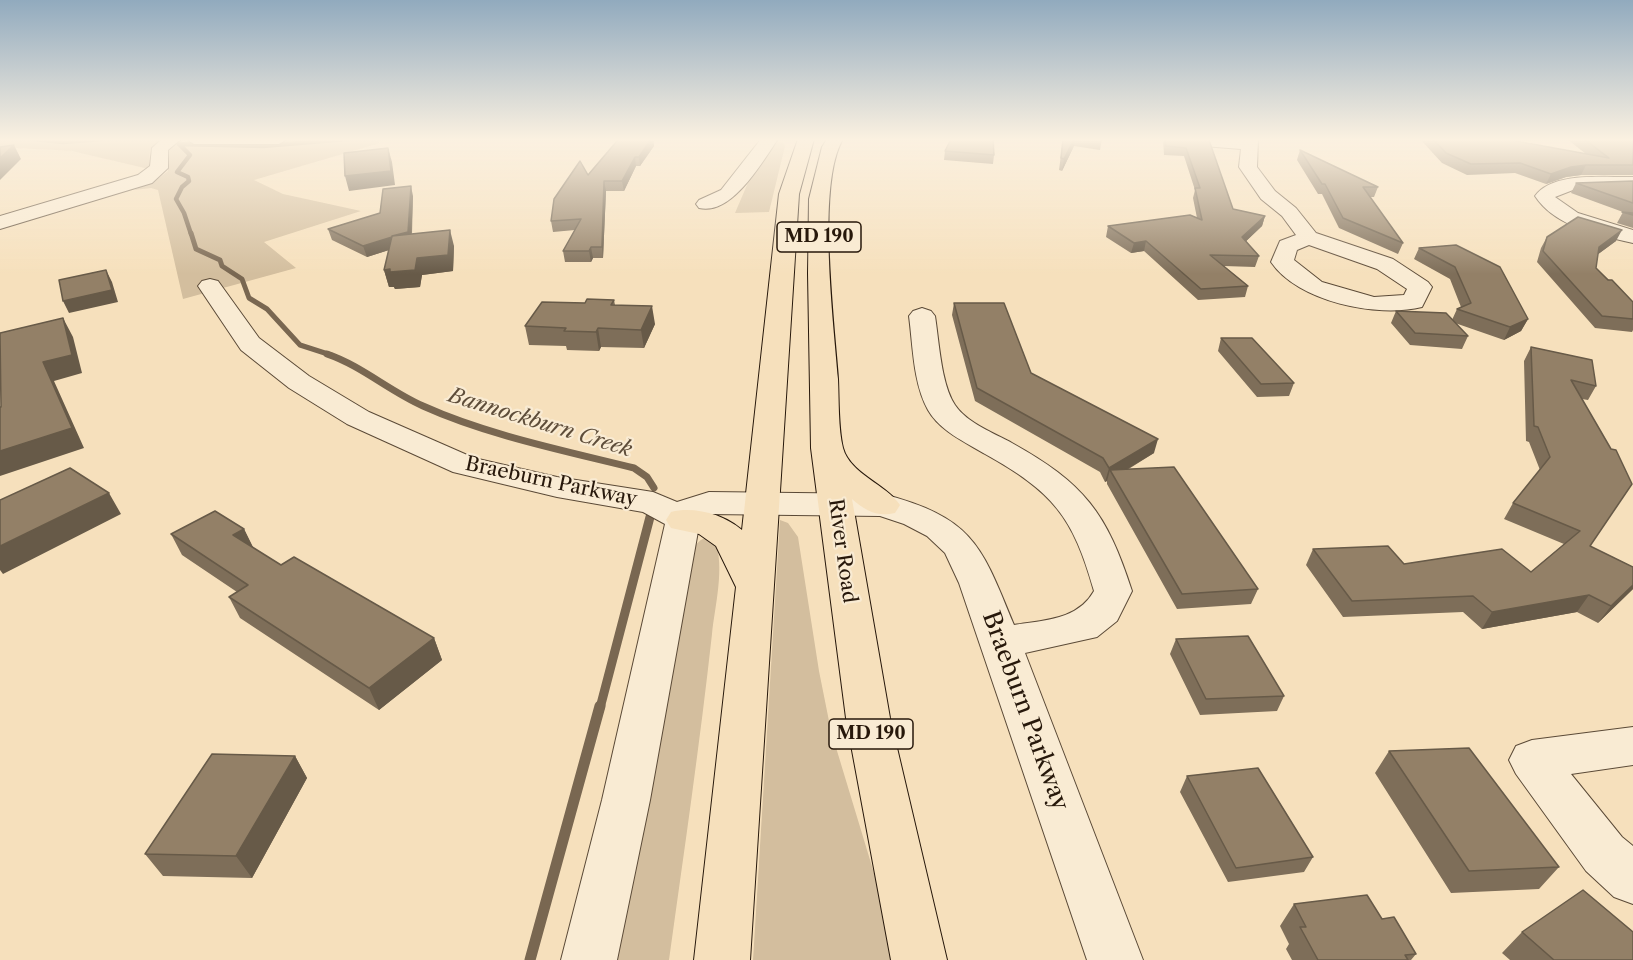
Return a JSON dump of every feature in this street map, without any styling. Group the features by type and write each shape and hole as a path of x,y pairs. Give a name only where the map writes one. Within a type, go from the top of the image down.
{"main road":[{"name":"MD 190","path":"722,960 753,587 789,194 792,184"},
{"name":"River Road","path":"822,184 819,199 819,273 827,448 868,718 919,960"},
{"path":"827,448 852,484 860,492 883,506"},
{"path":"683,520 710,524 727,534 738,548 753,587"}],"street":[{"path":"0,223 129,184"},
{"path":"706,204 728,194 736,184"},
{"path":"1260,184 1268,195 1289,212 1308,238 1385,264 1420,287 1413,302 1373,304 1314,287 1282,262 1288,246 1308,238"},
{"path":"1614,184 1563,186 1548,192 1545,196 1550,205 1573,217 1633,237"},
{"name":"Braeburn Parkway","path":"210,286 250,344 299,382 358,418 464,465 556,487 653,503 683,520"},
{"path":"922,316 937,398 944,411 993,446 1033,468 1061,491 1080,514 1106,566 1113,591 1103,611 1083,627 1001,643"},
{"path":"589,960 626,800 683,520 691,507 700,504 762,504"},
{"name":"Braeburn Parkway","path":"762,504 883,506 915,516 939,528 960,547 978,583 1001,643 1115,960"},
{"path":"1633,746 1532,760 1604,854 1633,879"}],"shaded area":[{"path":"148,184 262,184 283,194 361,211 264,242 296,268 183,299 158,190 151,188 134,190"},
{"path":"748,184 776,184 769,212 735,213"},
{"path":"780,520 788,523 798,537 831,731 890,926 898,960 753,960"},
{"path":"709,537 715,540 718,551 718,587 669,960 605,960 692,552 699,542"}],"building":[{"path":"564,184 604,184 602,247 591,247 589,251 563,251 581,219 551,221 554,199"},
{"path":"1199,184 1224,184 1233,209 1265,216 1242,237 1259,256 1210,255 1248,286 1201,289 1146,241 1134,243 1108,226 1190,215 1202,220 1195,188 1200,188"},
{"path":"1322,184 1371,184 1378,187 1363,187 1403,243 1343,218 1325,184"},
{"path":"1578,184 1633,184 1633,203"},
{"path":"411,186 408,232 363,246 328,229 380,213 383,189"},
{"path":"1578,217 1622,230 1599,247 1596,268 1608,280 1612,280 1633,302 1633,319 1602,316 1543,251 1547,237"},
{"path":"450,230 448,255 417,258 415,270 390,272 390,269 384,270 392,236"},
{"path":"1456,245 1500,267 1528,319 1510,327 1457,309 1471,303 1455,267 1419,248"},
{"path":"106,270 112,290 63,301 59,280"},
{"path":"587,299 614,300 611,305 652,306 641,330 598,328 596,332 564,331 566,328 525,326 542,302 585,303"},
{"path":"954,303 1004,303 1031,373 1158,439 1109,468 1103,458 977,388"},
{"path":"1396,311 1446,313 1468,336 1415,333"},
{"path":"63,318 72,355 43,362 72,428 0,451 0,333"},
{"path":"1221,338 1252,338 1294,383 1261,384"},
{"path":"1531,347 1592,360 1596,386 1571,380 1611,449 1616,450 1632,484 1590,546 1633,567 1633,585 1611,606 1589,595 1492,612 1473,596 1352,601 1313,549 1388,546 1404,564 1502,549 1531,572 1580,531 1513,503 1550,457 1538,427 1534,426"},
{"path":"1174,467 1258,589 1182,594 1110,470"},
{"path":"70,468 109,493 0,546 0,500"},
{"path":"215,511 244,529 233,535 281,565 294,557 434,638 369,688 229,597 248,585 171,534"},
{"path":"1248,636 1284,696 1206,699 1176,639"},
{"path":"1469,748 1559,867 1469,871 1389,751"},
{"path":"212,754 295,756 236,856 145,854"},
{"path":"1258,768 1313,857 1236,868 1187,776"},
{"path":"1583,890 1633,932 1633,960 1554,960 1522,932"},
{"path":"1367,895 1382,919 1394,917 1416,954 1405,955 1408,960 1318,960 1300,927 1306,927 1294,904"}],"waterway":[{"path":"186,184 176,199 184,213 191,234"},
{"name":"Bannockburn Creek","path":"191,233 196,249 220,260 222,266 242,279 249,298 267,309 300,345 331,355"},
{"name":"Bannockburn Creek","path":"327,354 352,365 423,406 473,426 527,442 634,468 647,477 654,488"},
{"name":"Bannockburn Creek","path":"600,708 650,517"},
{"name":"Bannockburn Creek","path":"530,960 600,706"}]}
